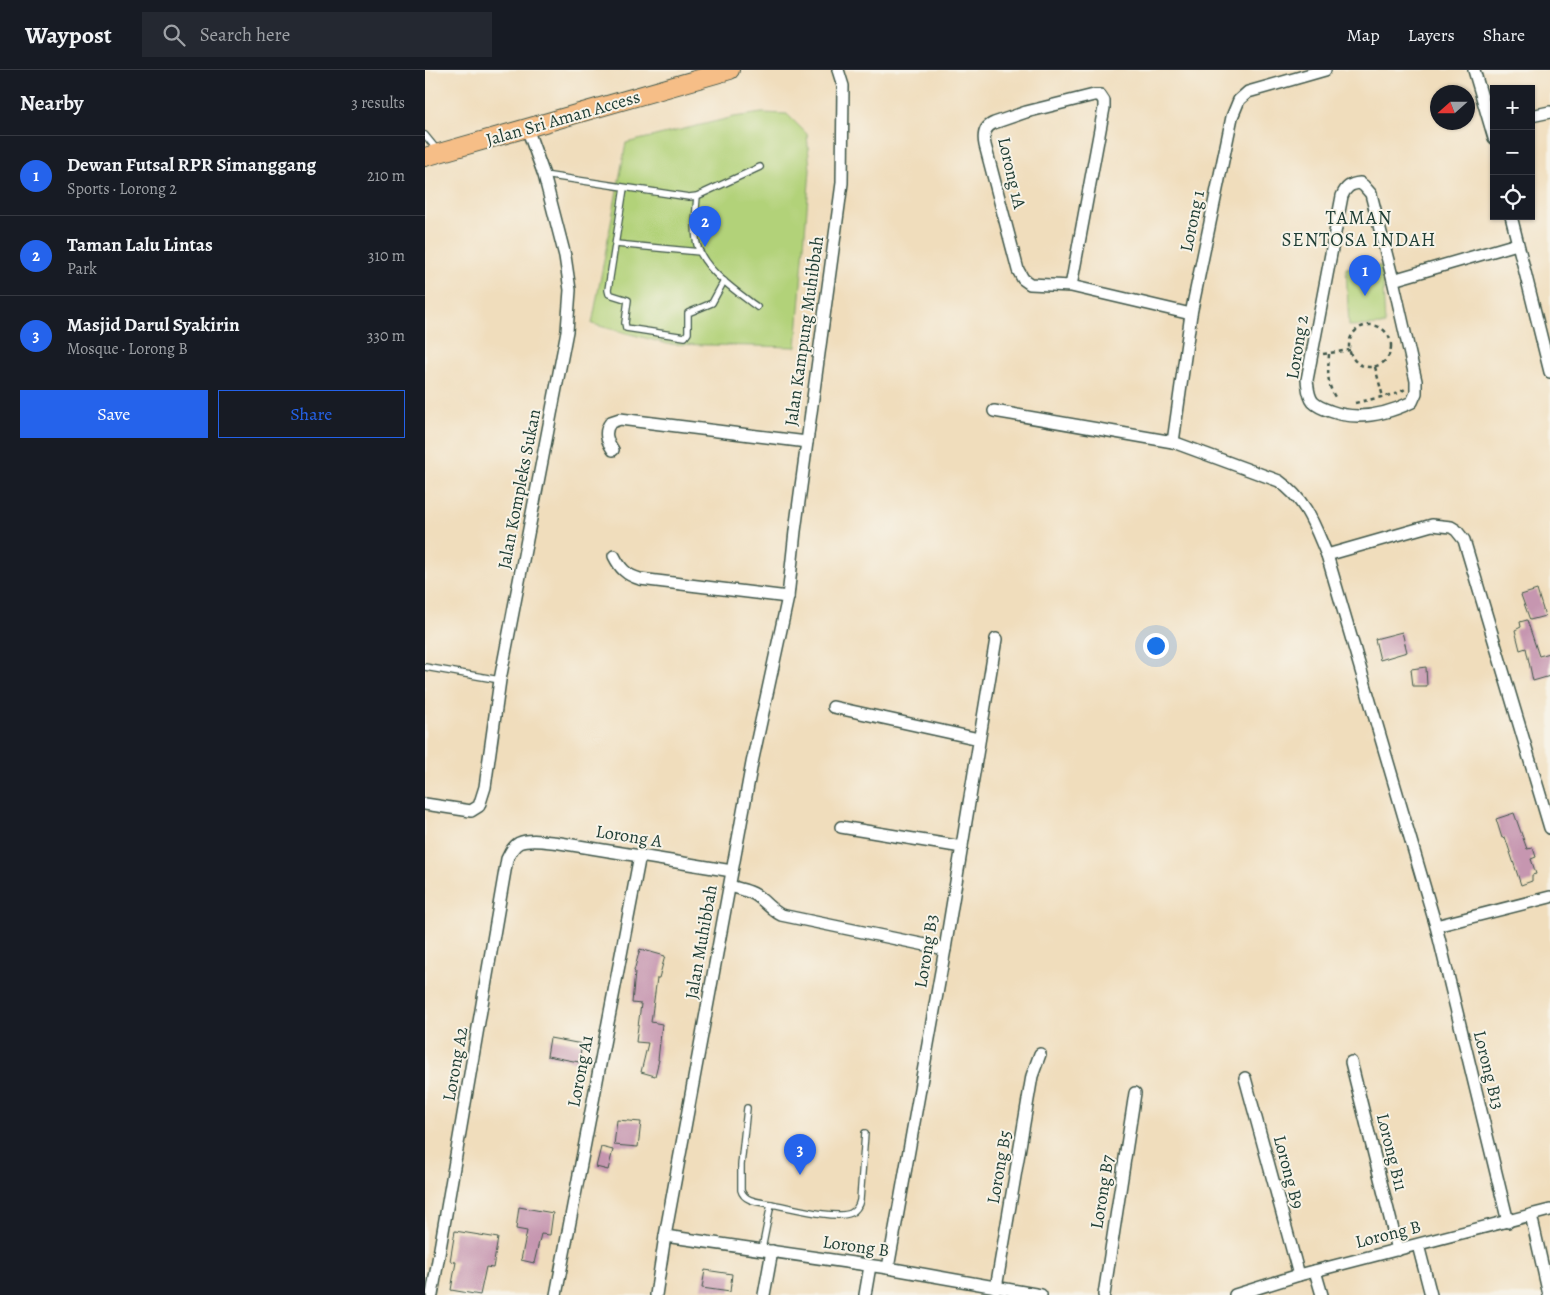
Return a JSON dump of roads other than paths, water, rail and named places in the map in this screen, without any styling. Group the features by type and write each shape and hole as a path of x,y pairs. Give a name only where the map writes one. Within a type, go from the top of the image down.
{"main road":[{"name":"Jalan Sri Aman Access","path":"432,155 730,70"}],"street":[{"name":"Jalan Kampung Muhibbah","path":"788,597 842,183 843,86 838,70"},
{"name":"Lorong 1","path":"1173,442 1191,314 1232,117 1239,100 1248,92 1325,70"},
{"path":"1474,70 1490,119"},
{"name":"Lorong 1A","path":"1071,286 1104,108 1104,102 1100,95 1094,95 994,123 989,125 983,137 1018,270 1023,279 1030,284 1071,286 1191,314"},
{"path":"1535,115 1550,112"},
{"name":"Jalan Kompleks Sukan","path":"425,804 471,811 479,806 485,787 499,680 567,331 570,290 565,256 544,175 527,128"},
{"name":"Lorong 2","path":"1360,184 1371,194 1393,280 1416,381 1416,392 1412,402 1387,411 1363,416 1340,415 1320,408 1313,402 1309,394 1307,380 1342,196 1345,189 1350,185 1360,184"},
{"path":"1512,220 1550,372"},
{"path":"1393,280 1517,244"},
{"name":"Lorong B13","path":"994,411 1173,442 1279,481 1303,503 1327,555 1436,926 1509,1222"},
{"path":"613,450 607,442 607,430 611,422 619,419 807,442"},
{"path":"1327,555 1432,526 1451,527 1460,534 1464,540 1550,828"},
{"path":"615,556 618,564 626,574 640,579 788,597"},
{"name":"Jalan Muhibbah","path":"656,1295 665,1236 752,763 788,597"},
{"name":"Lorong B3","path":"888,1268 945,949 996,639"},
{"path":"833,707 979,739"},
{"path":"841,827 962,847"},
{"name":"Lorong A","path":"519,843 533,841 560,843 732,870"},
{"name":"Lorong A2","path":"432,1295 507,859 519,843"},
{"name":"Lorong A1","path":"556,1295 640,855"},
{"path":"730,886 761,898 772,910 781,915 945,949"},
{"path":"1436,926 1550,897"},
{"name":"Lorong B5","path":"996,1288 1032,1076 1040,1054"},
{"name":"Lorong B11","path":"1351,1062 1398,1250"},
{"name":"Lorong B9","path":"1245,1078 1299,1275"},
{"name":"Lorong B7","path":"1104,1295 1135,1094"},
{"name":"Lorong B","path":"1235,1295 1299,1275 1550,1210"},
{"path":"1531,1215 1549,1295"},
{"name":"Lorong B","path":"665,1236 888,1268 978,1290 996,1288 1041,1295"},
{"path":"1418,1245 1431,1295"},
{"path":"764,1295 767,1250"},
{"path":"865,1295 870,1266"},
{"path":"1315,1271 1322,1295"}],"lane":[{"path":"425,135 432,155"},
{"path":"544,175 689,197 697,196 760,167"},
{"path":"624,188 608,292 628,300 625,323 628,329 685,337 688,333 688,313 712,304 724,281"},
{"path":"697,196 696,240 700,252 724,281 757,307"},
{"path":"616,244 700,252"},
{"path":"425,667 499,680"},
{"path":"747,1108 741,1165 742,1194 748,1200 837,1216 851,1213 855,1210 860,1200 865,1133"},
{"path":"767,1250 771,1204"}],"place":[{"name":"Taman Lalu Lintas","path":"705,247"},
{"name":"Dewan Futsal RPR Simanggang","path":"1365,296"},
{"name":"Masjid Darul Syakirin","path":"800,1175"}],"district":[{"name":"TAMAN SENTOSA INDAH","path":"1359,229"}]}
